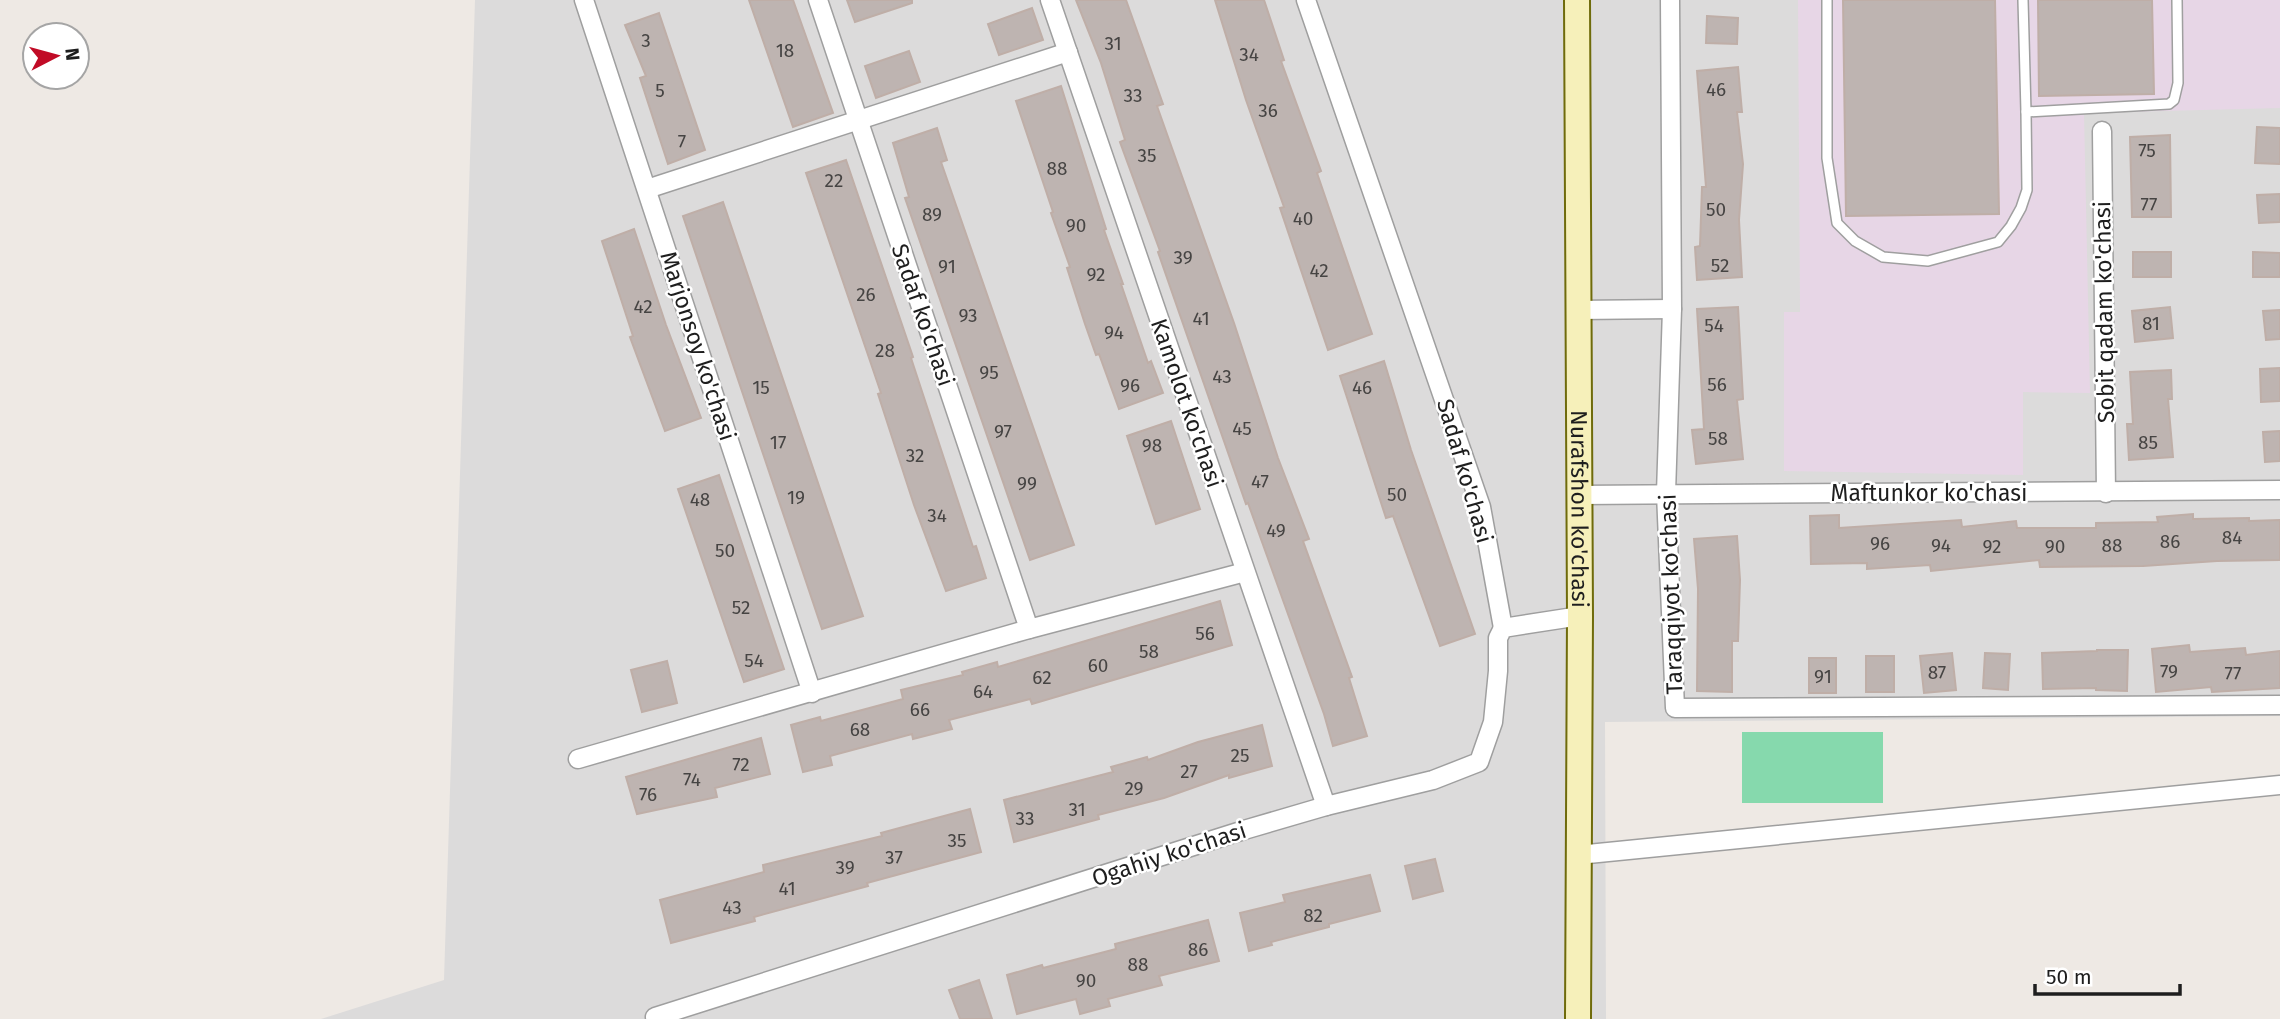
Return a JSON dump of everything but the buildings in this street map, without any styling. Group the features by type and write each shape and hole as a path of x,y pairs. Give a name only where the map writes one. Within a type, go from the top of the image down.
{"street":[{"name":"Marjonsoy ko'chasi","path":"584,0 812,693"},
{"name":"Sadaf ko'chasi","path":"818,0 1029,629"},
{"name":"Kamolot ko'chasi","path":"1050,0 1326,806"},
{"name":"Sadaf ko'chasi","path":"1306,0 1481,507 1503,628"},
{"name":"Nurafshon ko'chasi","path":"1577,0 1580,616 1578,1019"},
{"name":"Taraqqiyot ko'chasi","path":"1670,0 1672,309 1666,493 1675,708 2280,705"},
{"path":"647,189 1068,52"},
{"name":"Sobit qadam ko'chasi","path":"2102,131 2106,493"},
{"path":"1577,310 1672,309"},
{"name":"Maftunkor ko'chasi","path":"1579,495 2280,490"},
{"path":"578,759 1029,629 1245,572"},
{"path":"1503,628 1580,616"},
{"name":"Ogahiy ko'chasi","path":"654,1017 1244,830 1326,806 1433,780 1479,762 1493,722 1499,671 1498,638 1503,628"},
{"path":"1578,855 2280,785"}],"lane":[{"path":"1827,0 1826,158 1837,223 1855,241 1883,257 1928,261 1998,242 2021,208 2027,190 2023,0"},
{"path":"2026,113 2169,104 2175,100 2179,83 2177,0"}],"shaded area":[{"path":"475,0 2280,0 2280,716 1605,722 1606,1019 321,1019 444,980"},
{"path":"1798,0 2280,0 2280,108 2084,113 2090,393 2023,392 2023,475 1784,471 1784,312 1800,312"}],"green space":[{"path":"1742,732 1883,732 1883,803 1742,803"}]}
